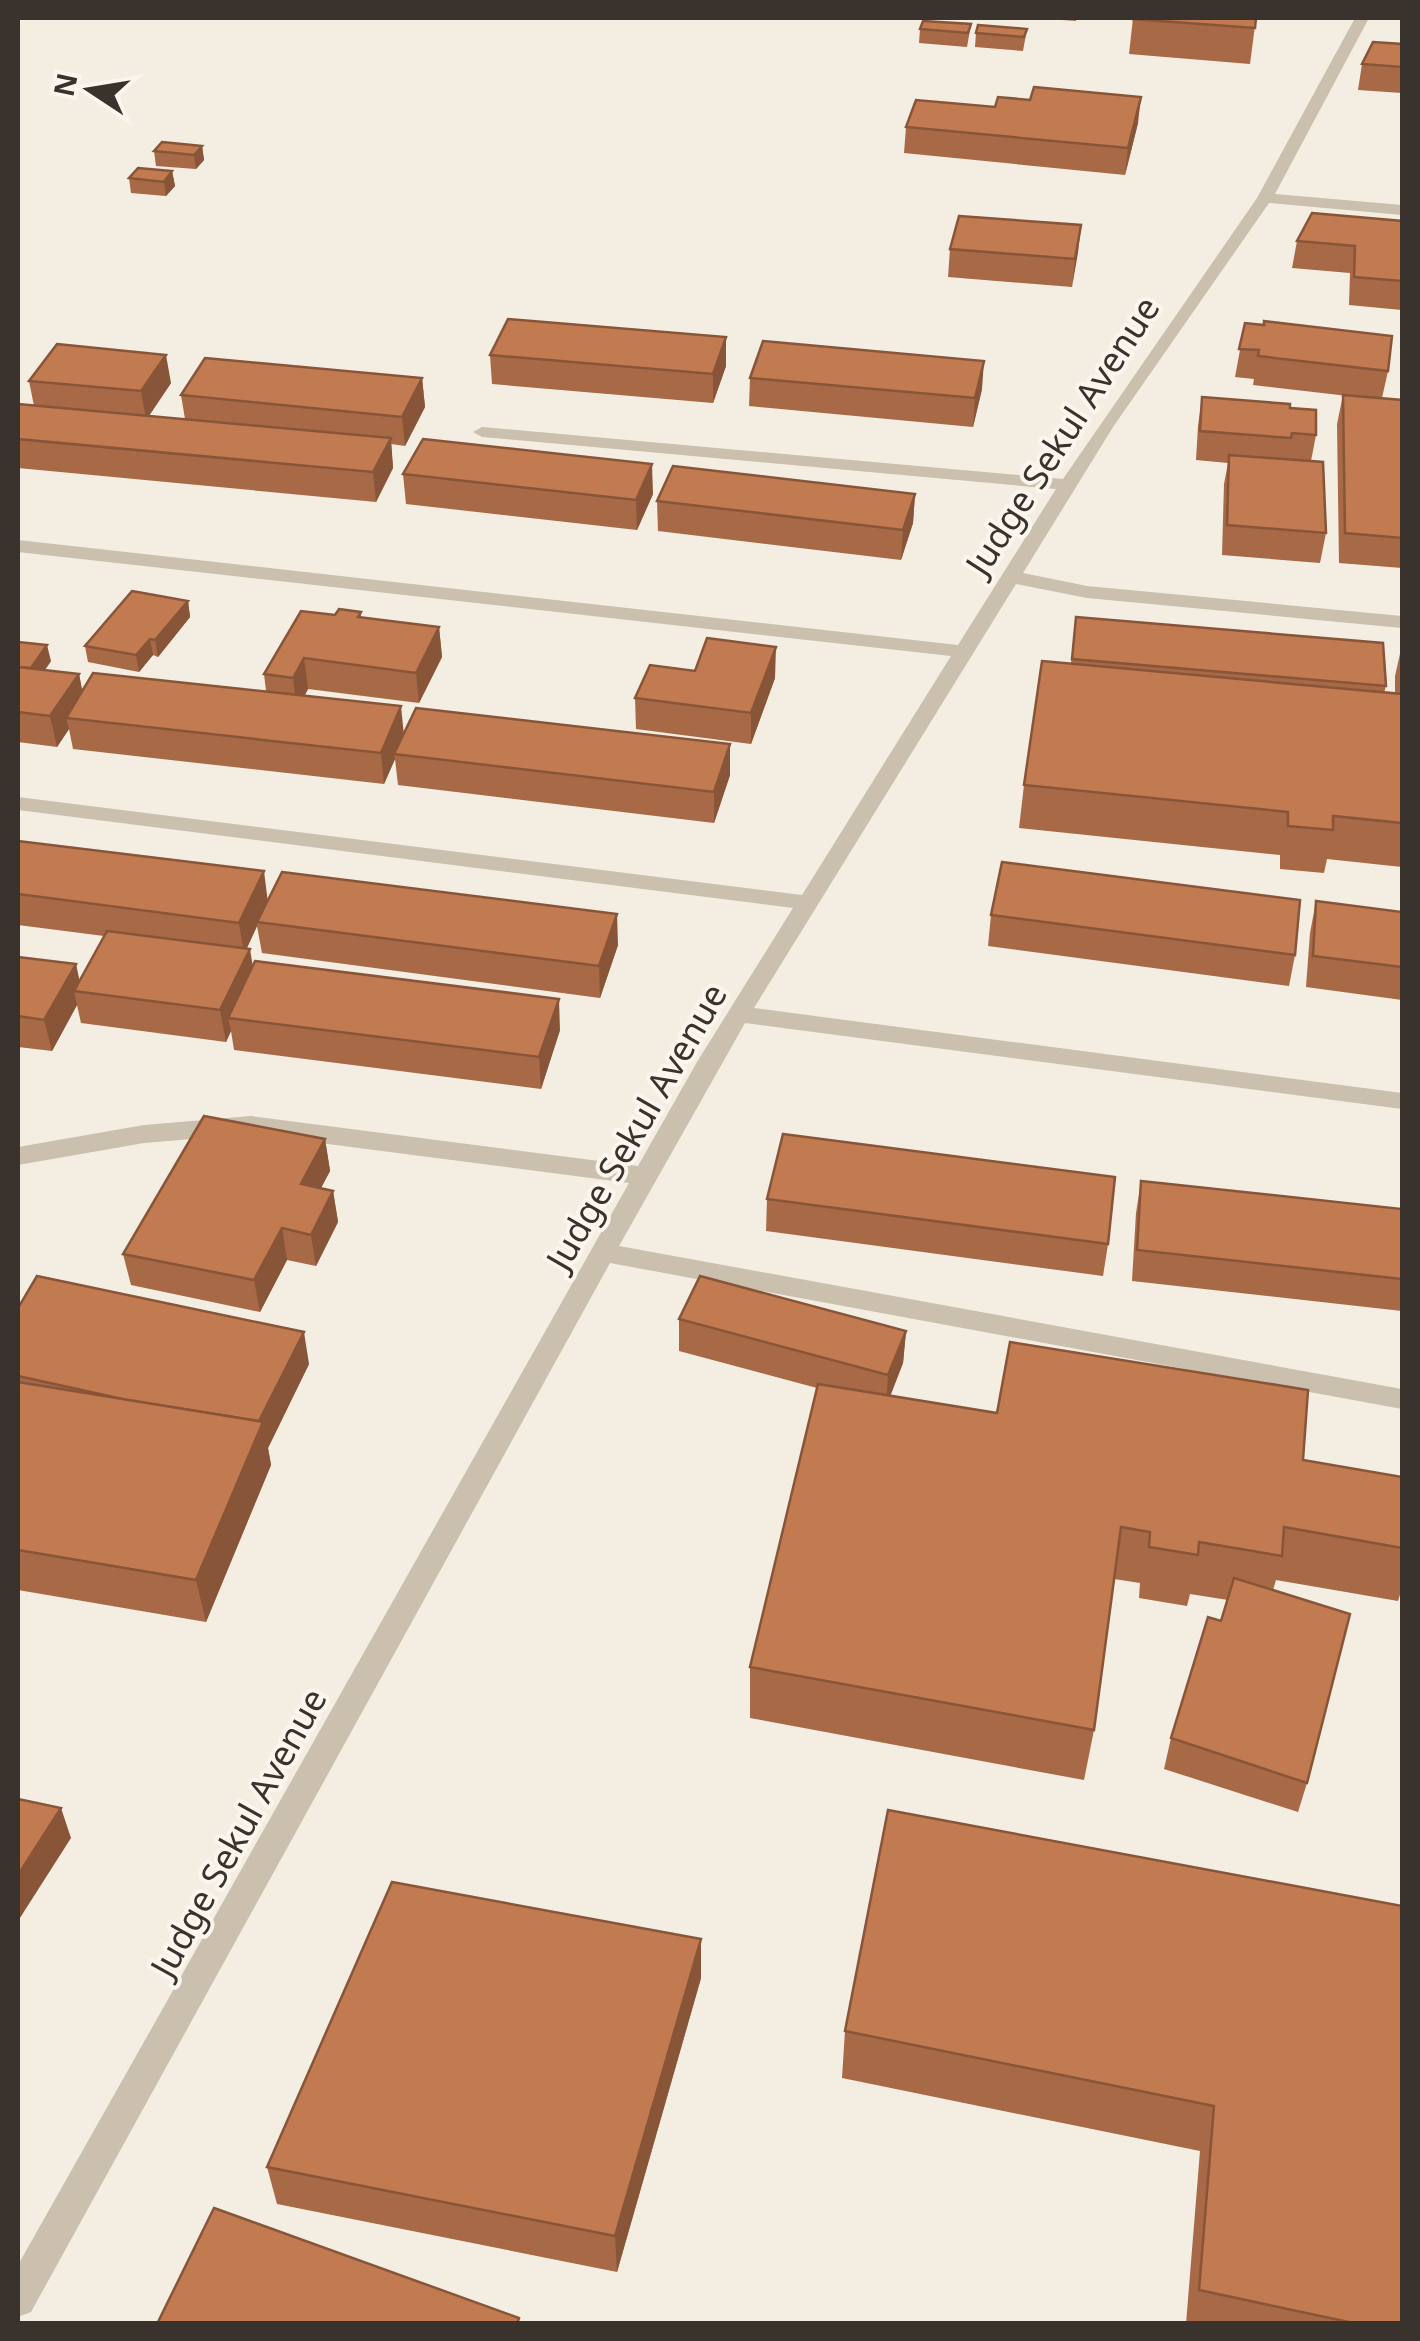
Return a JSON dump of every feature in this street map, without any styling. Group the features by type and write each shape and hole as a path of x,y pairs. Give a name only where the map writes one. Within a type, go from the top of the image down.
{"street":[{"name":"Judge Sekul Avenue","path":"18,2299 739,1014 1104,427 1265,198 1362,18"},
{"path":"1265,198 1402,210"},
{"path":"482,432 1069,485"},
{"path":"18,546 965,652"},
{"path":"1012,577 1087,592 1402,622"},
{"path":"18,803 810,903"},
{"path":"739,1014 1402,1101"},
{"path":"18,1156 144,1134 251,1126 647,1176"},
{"path":"605,1253 1402,1400"}],"building":[{"path":"1133,18 1256,18 1255,28"},
{"path":"923,21 971,24 968,33 920,29"},
{"path":"978,25 1027,29 1024,37 976,33"},
{"path":"1373,42 1402,44 1402,67 1362,64"},
{"path":"1034,87 1141,97 1128,148 906,127 916,100 995,107 998,97 1030,100"},
{"path":"162,142 202,146 194,155 154,151"},
{"path":"138,168 172,171 164,182 129,178"},
{"path":"1312,213 1402,221 1402,281 1354,277 1355,246 1297,241"},
{"path":"959,216 1081,225 1075,259 950,249"},
{"path":"508,319 726,337 713,374 490,355"},
{"path":"1264,321 1392,336 1388,371 1258,356 1259,350 1239,349 1245,323 1264,325"},
{"path":"763,341 984,361 975,398 750,378"},
{"path":"57,344 166,355 141,391 29,381"},
{"path":"205,358 422,378 402,417 181,395"},
{"path":"1343,395 1402,400 1402,538 1345,533"},
{"path":"1202,397 1290,404 1290,408 1316,410 1316,435 1292,433 1291,438 1200,431"},
{"path":"18,404 391,438 373,472 18,439"},
{"path":"423,439 652,464 636,500 403,474"},
{"path":"1229,455 1323,462 1326,533 1227,525"},
{"path":"673,466 915,494 903,530 657,501"},
{"path":"132,591 188,601 155,640 150,639 136,655 85,646"},
{"path":"339,609 361,612 358,617 439,627 416,673 304,658 293,678 264,674 301,611 335,615"},
{"path":"1076,617 1383,643 1386,686 1072,659"},
{"path":"707,638 776,647 751,713 635,698 650,665 695,671"},
{"path":"18,642 47,645 31,668 18,667"},
{"path":"1042,661 1402,694 1402,823 1333,816 1333,830 1288,826 1288,812 1024,785"},
{"path":"18,667 79,674 50,716 18,712"},
{"path":"93,673 401,706 381,753 66,718"},
{"path":"416,708 730,744 714,792 394,754"},
{"path":"18,841 264,871 239,923 18,894"},
{"path":"1002,862 1300,900 1295,955 991,915"},
{"path":"282,872 617,914 599,966 257,922"},
{"path":"1316,901 1402,912 1402,967 1313,956"},
{"path":"107,931 250,949 220,1010 74,991"},
{"path":"18,957 76,964 44,1020 18,1016"},
{"path":"255,961 559,999 539,1057 228,1018"},
{"path":"204,1116 325,1139 301,1184 333,1191 311,1235 282,1228 254,1280 123,1254"},
{"path":"783,1134 1115,1177 1108,1244 767,1199"},
{"path":"1141,1181 1402,1209 1402,1279 1137,1250"},
{"path":"37,1276 304,1332 259,1421 127,1400 18,1376 18,1308"},
{"path":"700,1276 906,1331 888,1375 679,1319"},
{"path":"1010,1342 1308,1390 1303,1460 1402,1477 1402,1548 1284,1527 1282,1556 1199,1542 1198,1555 1149,1547 1150,1532 1121,1527 1094,1730 750,1667 818,1384 997,1413"},
{"path":"18,1382 263,1422 196,1580 18,1550"},
{"path":"1234,1578 1350,1614 1307,1783 1171,1738 1208,1617 1221,1621"},
{"path":"18,1799 61,1808 18,1875"},
{"path":"888,1810 1402,1906 1402,2324 1358,2324 1199,2290 1214,2106 845,2031"},
{"path":"392,1882 701,1939 615,2236 267,2167"},
{"path":"214,2208 519,2318 517,2324 157,2324"}]}
